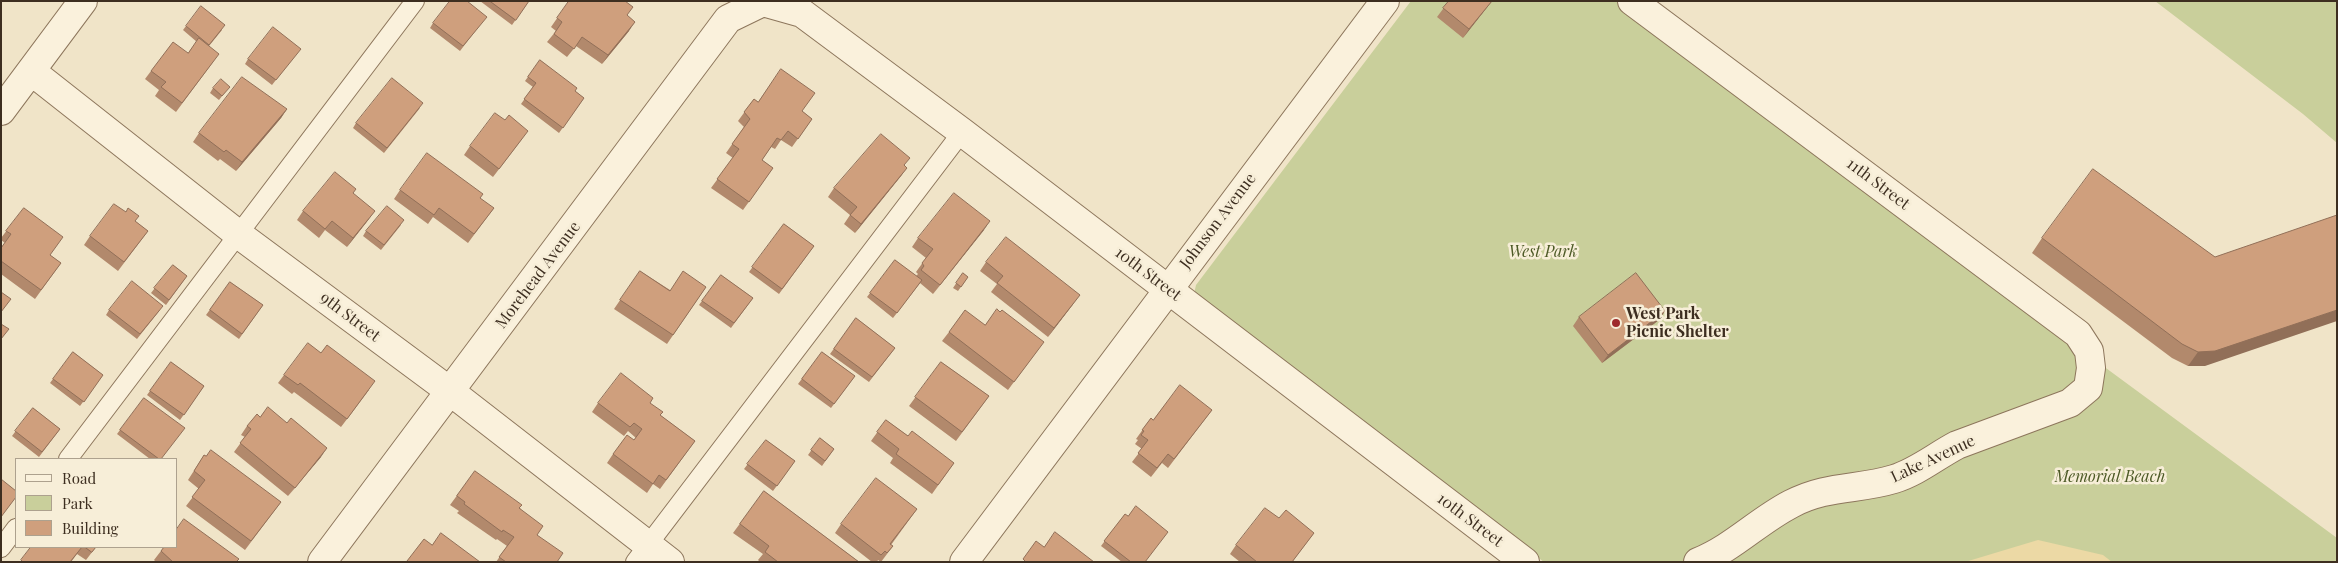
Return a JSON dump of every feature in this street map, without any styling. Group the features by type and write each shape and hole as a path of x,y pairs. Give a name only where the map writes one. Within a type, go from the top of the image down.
{"street":[{"path":"1,111 83,1"},
{"name":"Johnson Avenue","path":"964,562 1385,1"},
{"name":"11th Street","path":"1632,1 2078,334 2089,351 2091,368 2088,388"},
{"name":"10th Street","path":"763,2 802,13 962,132 1525,562"},
{"name":"Morehead Avenue","path":"322,562 451,392 728,19 763,2"},
{"name":"9th Street","path":"31,71 238,234 451,392 641,553 670,562"},
{"name":"Lake Avenue","path":"1698,562 1732,545 1768,518 1792,504 1834,488 1881,483 1911,473 1957,445 2070,403 2088,388"}],"lane":[{"path":"69,458 415,1"},
{"path":"641,553 962,132"},
{"path":"1,548 15,529"}],"green space":[{"name":"West Park","path":"1411,1 1623,1 2095,360 2337,538 2337,562 1544,562 1197,304 1194,294 1196,285"},
{"path":"2155,1 2337,1 2337,143 2303,114"}],"sand":[{"path":"2038,540 2103,555 2112,562 1965,562"}],"building":[{"path":"450,1 467,1 487,17 463,46 433,23"},
{"path":"490,1 529,1 516,20"},
{"path":"569,1 625,1 633,7 627,15 635,22 608,55 582,37 574,49 554,34 562,22 557,18"},
{"path":"1449,1 1492,1 1469,29 1443,8"},
{"path":"201,6 225,25 209,45 186,26"},
{"path":"273,27 301,49 276,80 248,59"},
{"path":"199,38 219,54 182,103 161,87 166,82 151,71 173,42 188,53"},
{"path":"540,60 577,88 575,91 584,98 563,128 524,99 536,83 528,77"},
{"path":"781,69 815,93 802,111 812,119 798,139 788,131 781,140 777,138 762,160 773,168 749,202 717,179 739,149 732,144 750,119 744,112 754,99 758,102"},
{"path":"242,77 287,109 242,162 226,150 224,152 199,133"},
{"path":"392,78 423,103 387,148 356,123"},
{"path":"221,79 230,87 222,96 213,88"},
{"path":"495,113 505,120 509,115 528,131 499,169 470,146"},
{"path":"881,134 910,158 904,165 907,168 861,224 850,215 857,207 834,188"},
{"path":"427,153 483,194 480,198 494,208 474,234 439,208 434,215 400,190"},
{"path":"2093,169 2215,257 2337,215 2337,310 2215,351 2198,352 2182,344 2042,238"},
{"path":"335,172 356,189 353,193 375,211 353,238 332,221 325,229 303,211"},
{"path":"954,193 990,221 940,285 921,270 924,266 922,263 933,249 918,238"},
{"path":"114,204 126,212 128,208 139,216 135,221 148,231 124,262 90,236"},
{"path":"387,206 404,220 384,245 366,231"},
{"path":"24,208 63,237 50,255 61,263 41,290 1,261 1,248 11,234 6,231"},
{"path":"784,224 814,246 782,289 752,267"},
{"path":"1006,237 1080,295 1054,328 997,283 1003,276 986,262"},
{"path":"895,260 922,280 897,313 870,293"},
{"path":"173,265 187,276 169,300 154,288"},
{"path":"640,271 670,291 683,271 706,287 673,335 620,300"},
{"path":"963,273 968,277 961,287 956,283"},
{"name":"West Park Picnic Shelter","path":"1636,273 1665,311 1608,355 1579,317"},
{"path":"721,275 753,298 734,323 702,301"},
{"path":"132,281 163,306 140,334 109,310"},
{"path":"230,282 263,305 242,334 210,310"},
{"path":"1,292 11,299 1,312"},
{"path":"997,309 1000,312 1002,310 1044,342 1014,382 949,332 965,310 985,325"},
{"path":"856,318 895,348 872,377 834,349"},
{"path":"1,324 9,329 1,339"},
{"path":"308,343 321,353 327,345 375,381 347,419 300,383 298,385 284,375"},
{"path":"73,352 103,375 84,402 53,379"},
{"path":"822,352 855,376 834,404 802,379"},
{"path":"171,362 204,386 184,415 150,391"},
{"path":"941,362 989,396 962,432 915,397"},
{"path":"621,373 653,398 650,403 663,412 660,415 695,441 666,480 659,475 653,484 613,454 627,435 634,440 642,429 634,423 630,427 598,403"},
{"path":"1180,385 1212,410 1174,459 1168,454 1157,468 1138,453 1148,440 1141,435 1144,431 1142,430 1151,418 1153,420"},
{"path":"144,398 185,428 162,458 158,458 120,430"},
{"path":"268,407 287,423 291,418 327,448 295,488 240,443 251,429 247,426 257,414 260,417"},
{"path":"33,408 60,429 42,452 15,431"},
{"path":"886,420 908,436 912,431 954,463 938,485 896,454 899,449 877,432"},
{"path":"820,438 834,449 825,461 811,450"},
{"path":"766,440 795,461 777,486 747,464"},
{"path":"211,450 281,502 251,541 192,497 205,480 194,471 204,455 206,456"},
{"path":"475,471 522,505 519,508 543,526 537,535 563,553 557,562 506,562 499,557 514,537 503,530 502,532 464,504 465,502 457,496"},
{"path":"876,478 917,509 890,544 893,546 887,553 885,551 881,555 841,524"},
{"path":"1,479 15,490 15,498 1,517"},
{"path":"764,491 859,562 778,562 765,552 769,546 740,524"},
{"path":"1136,506 1168,532 1145,562 1131,562 1104,541 1125,514 1128,516"},
{"path":"1265,508 1279,518 1286,510 1314,533 1292,562 1257,562 1236,545"},
{"path":"184,519 239,559 236,562 173,562 161,551 163,548 178,548 178,527"},
{"path":"1055,532 1094,562 1026,562 1023,559 1036,541 1044,547"},
{"path":"441,533 480,562 407,561 424,539 432,545"},
{"path":"30,548 81,548 70,562 23,562 21,560"},
{"path":"86,548 95,548 92,552"}],"place":[{"name":"West Park Picnic Shelter","path":"1616,323"}],"park label":[{"name":"Memorial Beach","path":"2110,477"}]}
